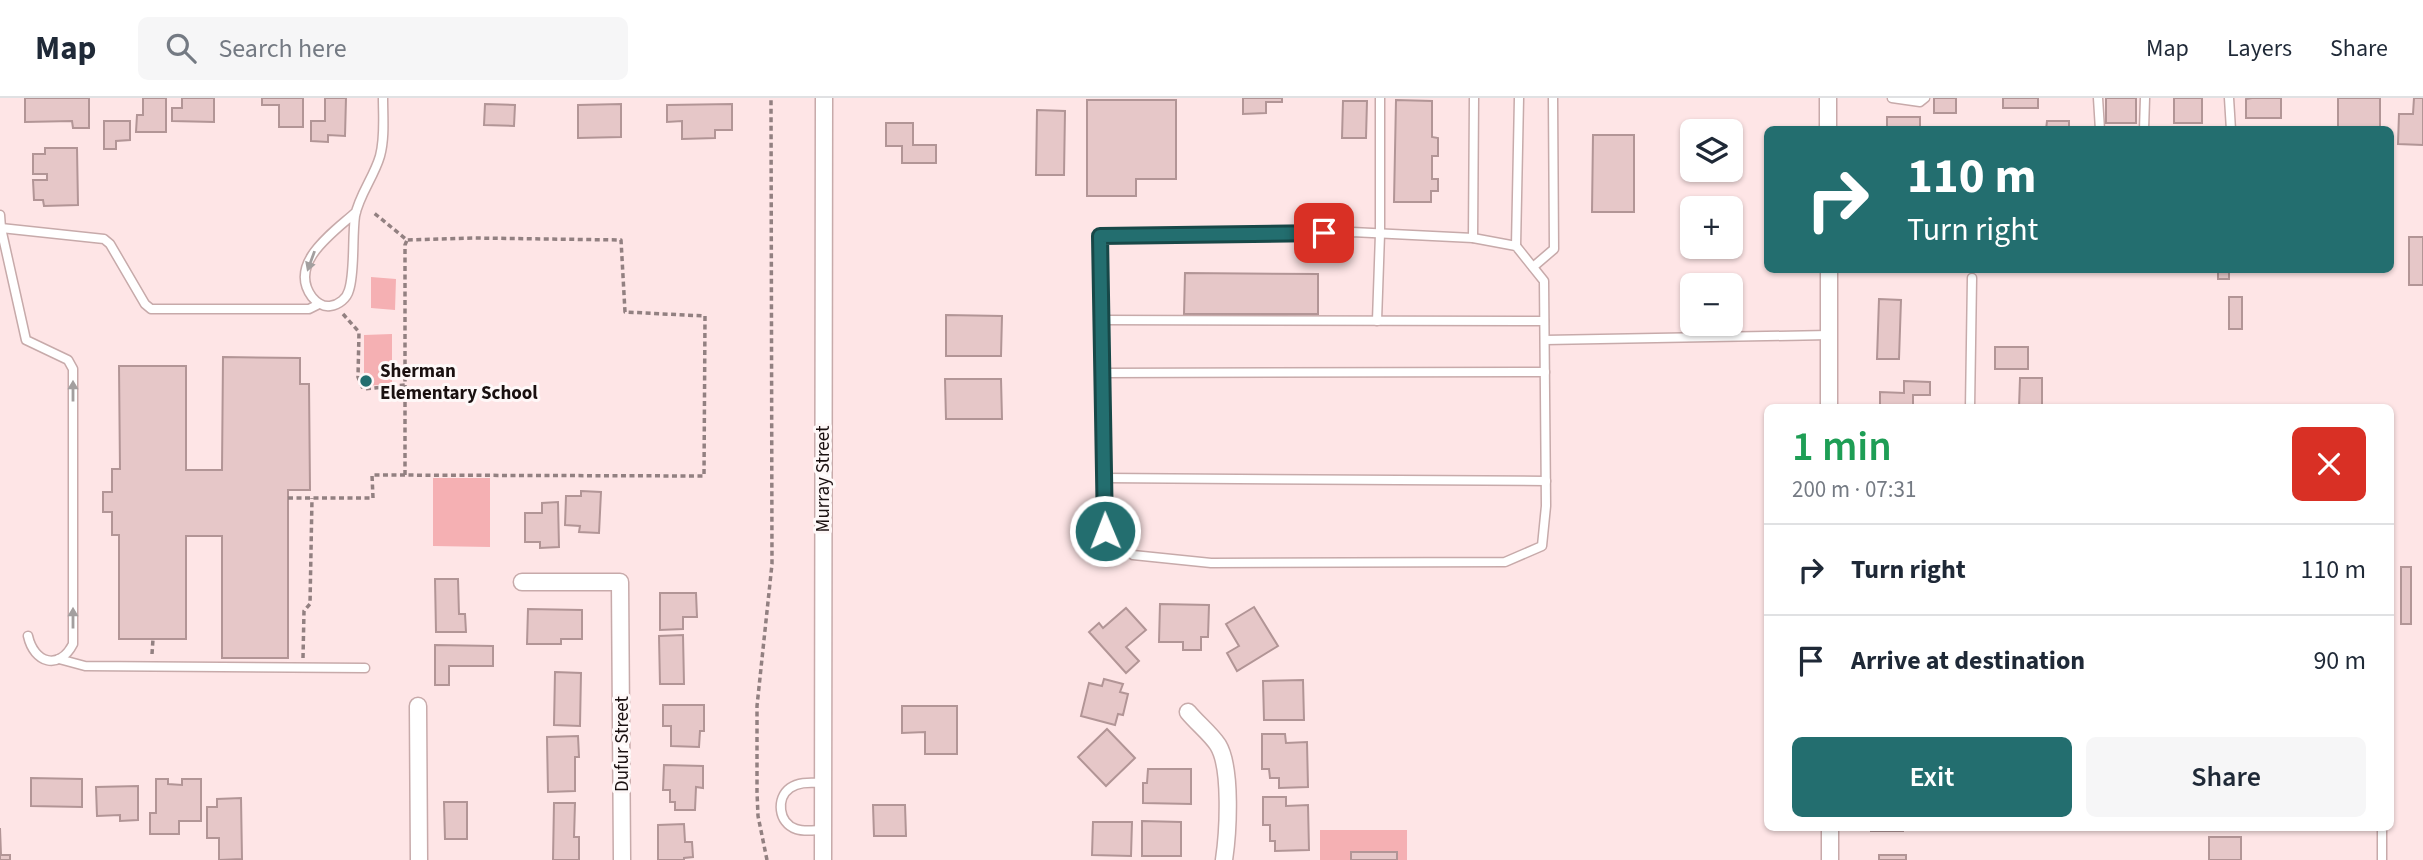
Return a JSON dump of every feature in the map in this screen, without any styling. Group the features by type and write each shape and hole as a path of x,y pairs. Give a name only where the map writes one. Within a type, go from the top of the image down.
{"street":[{"name":"Murray Street","path":"823,860 824,98"},
{"path":"1828,98 1828,126"},
{"path":"1829,273 1829,404"},
{"name":"Dufur Street","path":"522,582 620,582 622,860"},
{"path":"418,706 419,860"},
{"path":"1188,712 1218,745 1226,765 1227,841 1224,860"},
{"path":"1830,831 1830,860"}],"lane":[{"path":"356,212 316,248 309,259 307,282 310,294 319,304 330,307 340,303 348,293 356,212 380,157 383,98"},
{"path":"1377,321 1380,98"},
{"path":"1474,98 1474,238"},
{"path":"1516,246 1520,98"},
{"path":"1533,267 1554,249 1553,98"},
{"path":"1892,98 1920,103 1925,98"},
{"path":"2098,98 2100,126"},
{"path":"2144,126 2146,98"},
{"path":"2229,98 2231,126"},
{"path":"0,215 26,340 68,360 73,369 73,644 68,653 49,661 37,657 31,649 28,636"},
{"path":"1,228 104,239 110,244 145,304 151,309 309,309 319,304"},
{"path":"1380,234 1474,238 1516,246 1544,281 1546,481 1542,546 1505,562 1211,563 1133,555 1105,531 1100,236 1380,234"},
{"path":"1970,404 1972,278"},
{"path":"1101,320 1544,321"},
{"path":"1545,340 1829,335"},
{"path":"1102,373 1545,372"},
{"path":"1104,478 1546,481"},
{"path":"59,659 85,666 365,668"},
{"path":"823,783 805,783 791,788 785,793 780,807 785,821 797,830 823,830"},
{"path":"2382,831 2382,860"}],"path":[{"path":"766,860 758,816 757,706 772,564 771,98"},
{"path":"288,498 373,498 372,475 704,476 705,316 625,312 621,240 407,240 374,213"},
{"path":"405,475 407,240"},
{"path":"343,314 359,332 358,377 363,389 405,385"},
{"path":"303,667 304,611 310,604 312,498"},
{"path":"152,657 153,639"}],"shaded area":[{"path":"371,277 396,279 395,310 371,308"},
{"path":"392,334 392,384 364,386 364,335"},
{"path":"433,478 490,478 490,547 433,546"},
{"path":"1320,830 1407,830 1407,860 1320,860"}],"building":[{"path":"25,98 89,98 89,128 73,128 72,121 25,122"},
{"path":"143,98 166,98 166,132 136,132 137,115 143,115"},
{"path":"182,98 214,98 214,122 172,121 172,108 182,108"},
{"path":"262,98 303,98 303,127 279,127 279,105 262,105"},
{"path":"325,98 346,98 345,136 328,135 328,142 311,141 311,121 325,121"},
{"path":"1243,98 1282,98 1282,102 1266,102 1266,113 1243,114"},
{"path":"1934,98 1956,98 1956,113 1934,113"},
{"path":"2003,98 2038,98 2038,108 2003,108"},
{"path":"2106,98 2136,98 2136,123 2106,123"},
{"path":"2174,98 2202,98 2202,123 2174,123"},
{"path":"2281,98 2281,118 2246,118 2246,99"},
{"path":"2338,98 2380,98 2380,126 2338,126"},
{"path":"2414,98 2423,98 2423,145 2398,144 2399,114 2413,114"},
{"path":"1087,100 1176,100 1176,179 1136,179 1136,196 1087,196"},
{"path":"1396,100 1432,101 1432,137 1438,138 1438,156 1432,156 1432,179 1438,179 1438,191 1431,191 1431,202 1394,202"},
{"path":"1343,101 1367,101 1366,138 1342,138"},
{"path":"485,104 515,105 514,126 484,125"},
{"path":"621,104 621,137 578,138 578,105"},
{"path":"732,104 732,130 715,130 715,138 682,139 682,121 667,122 667,105"},
{"path":"1037,110 1065,111 1064,175 1036,175"},
{"path":"1887,117 1920,117 1920,126 1887,126"},
{"path":"104,121 130,121 130,140 116,141 116,149 104,149"},
{"path":"2047,121 2069,121 2069,126 2046,126"},
{"path":"886,123 913,123 913,145 936,145 936,163 902,163 902,146 886,146"},
{"path":"1593,135 1634,135 1634,212 1592,212"},
{"path":"45,148 77,148 78,205 44,206 43,200 34,200 33,180 47,180 47,174 33,174 33,154 45,154"},
{"path":"2409,237 2423,237 2423,285 2409,285"},
{"path":"1185,273 1318,274 1318,314 1184,314"},
{"path":"2218,273 2229,273 2229,279 2218,279"},
{"path":"2229,297 2242,297 2242,329 2229,329"},
{"path":"1879,299 1901,300 1899,359 1877,359"},
{"path":"946,315 1002,316 1001,356 946,356"},
{"path":"1995,347 2028,347 2028,369 1995,369"},
{"path":"223,357 300,358 300,384 309,384 310,490 288,490 288,658 222,658 222,536 186,536 186,639 119,639 119,535 112,535 112,512 103,512 103,492 112,492 112,469 120,469 119,366 186,366 186,470 222,470"},
{"path":"2020,378 2042,378 2042,404 2019,404"},
{"path":"945,379 1001,379 1002,419 946,419"},
{"path":"1904,381 1930,382 1930,395 1913,395 1913,404 1880,404 1880,392 1904,393"},
{"path":"581,491 601,492 599,533 579,532 580,526 565,525 566,496 581,496"},
{"path":"558,502 559,547 540,548 540,542 525,542 525,513 542,513 542,503"},
{"path":"2401,567 2411,567 2411,624 2401,624"},
{"path":"435,579 458,579 459,614 465,614 466,632 436,632"},
{"path":"660,593 696,593 697,617 683,617 683,629 660,630"},
{"path":"1160,604 1209,605 1208,637 1201,637 1201,650 1183,650 1183,642 1159,642"},
{"path":"1254,607 1278,646 1237,671 1227,653 1239,646 1226,624"},
{"path":"1126,608 1146,630 1126,647 1139,661 1126,673 1089,632 1099,623 1103,628"},
{"path":"528,609 582,610 582,639 561,639 561,644 527,644"},
{"path":"683,635 684,684 660,684 659,636"},
{"path":"435,645 493,646 493,666 449,666 449,685 435,685"},
{"path":"555,672 581,673 580,726 554,725"},
{"path":"1104,679 1123,684 1120,692 1128,694 1123,715 1118,714 1115,725 1081,716 1089,683 1102,686"},
{"path":"1303,680 1304,720 1264,720 1263,681"},
{"path":"663,705 704,705 704,731 700,731 699,747 671,746 671,726 663,726"},
{"path":"902,706 957,706 957,754 925,754 925,732 902,733"},
{"path":"1107,729 1135,758 1106,786 1078,757"},
{"path":"1262,734 1285,734 1286,743 1307,742 1308,787 1279,788 1279,778 1270,778 1269,769 1262,769"},
{"path":"578,736 579,757 575,757 575,791 548,792 547,737"},
{"path":"664,765 703,766 703,788 696,787 695,810 675,810 675,802 670,802 670,790 663,790"},
{"path":"1148,769 1191,769 1191,804 1143,803 1143,783 1147,783"},
{"path":"31,778 82,779 82,807 31,806"},
{"path":"156,779 168,779 168,784 182,785 182,779 201,779 201,821 179,821 179,834 150,834 150,813 156,813"},
{"path":"138,786 138,820 120,821 120,815 97,816 96,787"},
{"path":"1263,797 1286,797 1286,806 1308,805 1309,850 1275,851 1275,841 1270,841 1270,825 1263,825"},
{"path":"241,798 242,859 219,860 219,838 207,838 207,807 217,807 217,799"},
{"path":"444,802 467,802 467,839 445,839"},
{"path":"554,803 575,803 574,837 579,837 579,860 553,860"},
{"path":"873,805 905,805 906,836 874,836"},
{"path":"1142,821 1181,822 1181,856 1142,856"},
{"path":"1093,822 1132,822 1131,856 1092,855"},
{"path":"684,824 685,842 692,842 693,857 684,860 658,860 658,825"},
{"path":"0,828 1,855 10,855 10,860 0,860"},
{"path":"2209,837 2241,837 2241,860 2209,860"},
{"path":"1351,852 1397,852 1397,860 1351,860"},
{"path":"1879,855 1906,855 1906,860 1879,860"}],"place":[{"name":"Sherman Elementary School","path":"366,381"}],"route":[{"path":"1105,531 1100,236 1324,233"}]}
